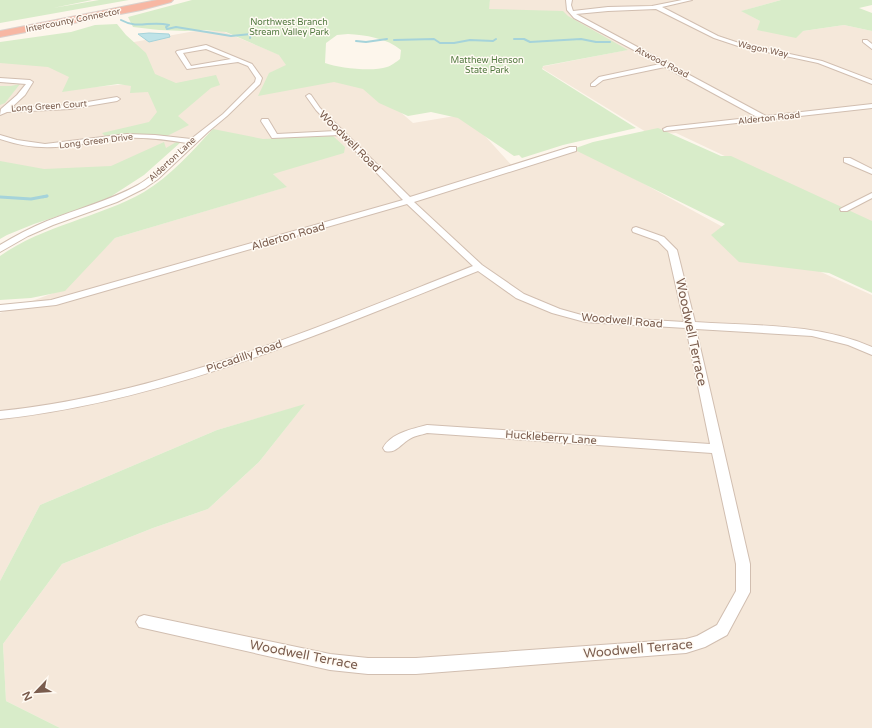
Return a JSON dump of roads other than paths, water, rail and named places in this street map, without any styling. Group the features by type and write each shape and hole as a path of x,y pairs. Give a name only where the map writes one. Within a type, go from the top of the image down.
{"highway":[{"name":"Intercounty Connector","path":"0,27 142,0"},
{"name":"Intercounty Connector","path":"0,34 141,7 168,0"}],"street":[{"path":"569,0 568,6 571,13 608,9 641,9 657,7 684,0"},
{"name":"Wagon Way","path":"657,7 716,37 738,44 820,62 872,82"},
{"name":"Atwood Road","path":"571,13 765,118"},
{"path":"865,41 872,46"},
{"name":"Alderton Lane","path":"0,249 25,234 43,226 114,200 142,186 155,177 206,129 226,115 258,83 259,78 250,65 239,60 206,47 178,52 189,68 239,60"},
{"path":"593,85 601,78 666,65"},
{"path":"0,80 30,82 29,85 2,111"},
{"name":"Woodwell Road","path":"309,96 318,109 409,201 479,267 520,296 556,311 585,319 812,333 852,342 872,351"},
{"name":"Long Green Court","path":"2,111 70,107 117,99"},
{"name":"Alderton Road","path":"667,130 872,106"},
{"path":"265,121 275,136 342,133"},
{"name":"Long Green Drive","path":"0,137 21,144 38,146 72,145 119,137 141,136 192,141"},
{"name":"Alderton Road","path":"0,308 52,303 409,201 573,149"},
{"path":"847,160 872,172"},
{"path":"844,209 872,195"},
{"name":"Woodwell Terrace","path":"144,622 330,662 368,666 416,666 686,646 700,642 722,630 742,592 743,564 678,271 672,250 661,239 636,230"},
{"name":"Piccadilly Road","path":"0,415 25,413 116,396 179,378 331,326 479,267"},
{"name":"Huckleberry Lane","path":"389,448 404,436 427,429 718,449"}],"water":[{"path":"138,34 169,34 170,37 149,42"}],"waterway":[{"path":"121,20 127,23 139,25 162,24 169,25 166,27 167,29 176,27 231,36 251,34 250,38"},
{"path":"356,41 366,42 387,39"},
{"path":"394,40 434,39 440,43 454,43 470,40 493,41 496,39"},
{"path":"514,39 524,39 530,42 581,39 596,42 610,42"},
{"path":"0,197 31,199 47,196 43,197"}],"park label":[{"name":"Northwest Branch Stream Valley Park","path":"289,28"},
{"name":"Matthew Henson State Park","path":"487,66"}]}
